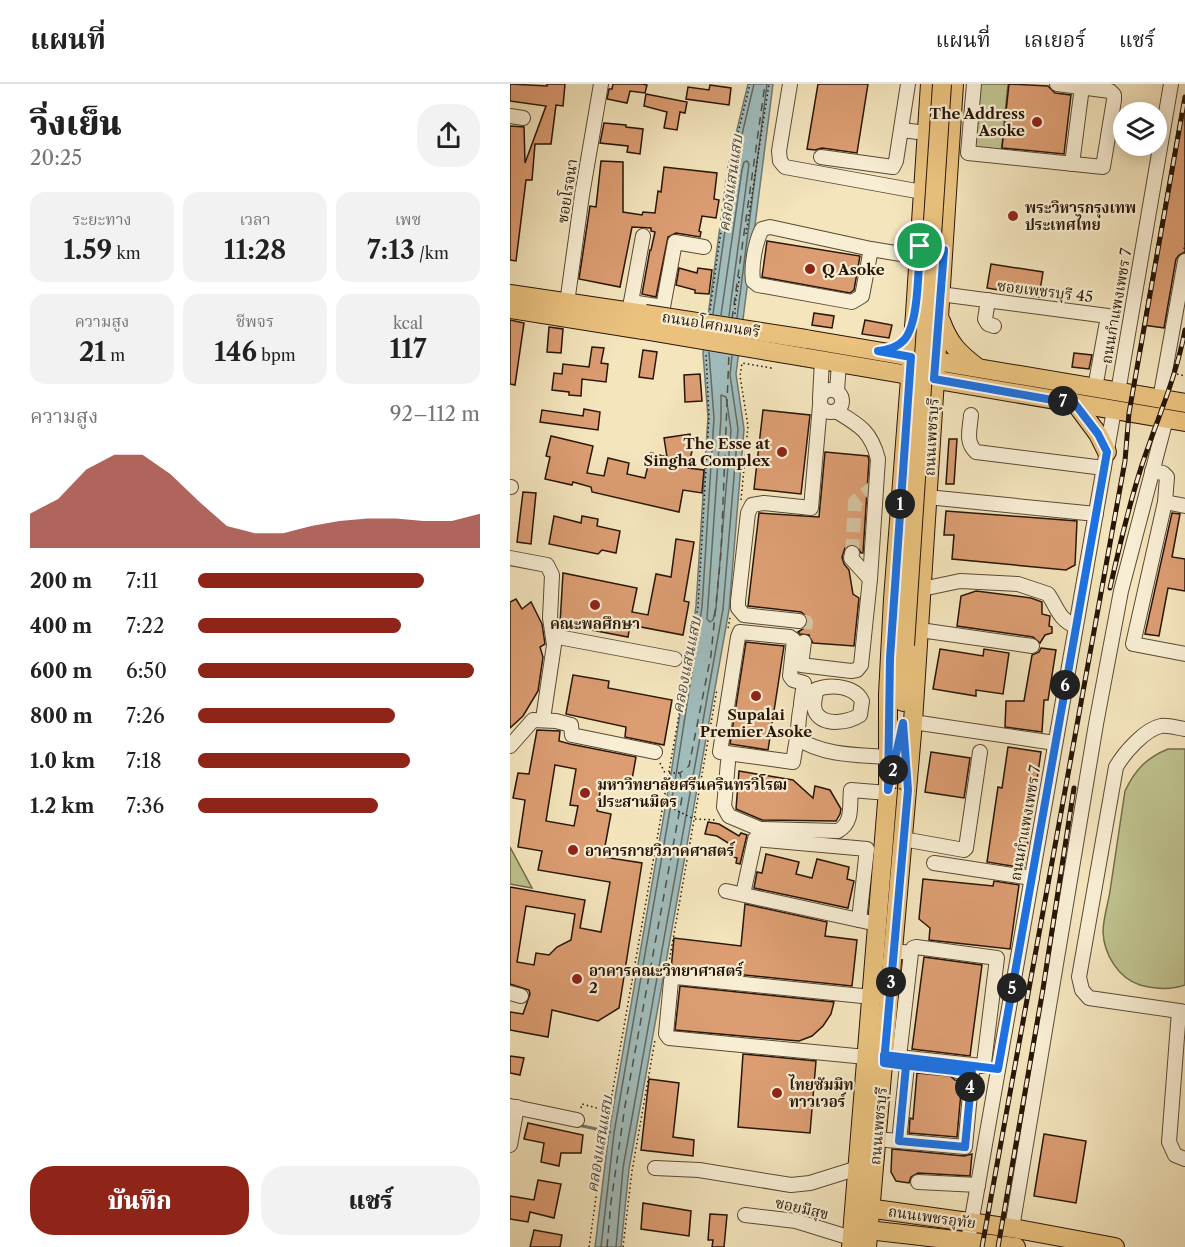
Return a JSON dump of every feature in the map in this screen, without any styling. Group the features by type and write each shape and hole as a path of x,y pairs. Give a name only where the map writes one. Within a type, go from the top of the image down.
{"main road":[{"name":"ถนนเพชรบุรี","path":"868,1239 858,1168 888,1060 872,997 868,922 887,790 888,694 893,599 930,84"},
{"name":"ถนนเพชรบุรี","path":"851,1242 863,1207 876,1139 902,952 903,839 912,790 905,645 942,84"},
{"name":"ถนนเพชรบุรี","path":"887,790 908,722 920,630 954,84"},
{"path":"919,251 927,258 934,258 941,256 944,250"},
{"name":"ถนนอโศกมนตรี","path":"510,294 806,339 875,360 909,375 1075,404 1116,401"},
{"name":"ถนนอโศกมนตรี","path":"510,309 637,314 803,357 831,361 911,357 936,360 1095,388 1116,401"},
{"path":"907,412 890,380 875,360 905,340 915,314"},
{"path":"939,317 948,339 964,357 978,368"},
{"path":"932,413 939,402 953,394 972,388 991,388"},
{"path":"1116,401 1160,399 1185,403"},
{"path":"1116,401 1166,419 1185,422"},
{"path":"1075,404 1098,434 1105,460"},
{"path":"901,490 908,483 918,481 926,487 927,494"},
{"name":"ถนนเพชรอุทัย","path":"863,1207 908,1214 1011,1242 1115,1247"},
{"path":"908,1214 900,1220 900,1226 908,1234"},
{"name":"ถนนเพชรอุทัย","path":"868,1239 908,1234 934,1242 970,1232"}],"street":[{"name":"ซอยโรจนา","path":"567,303 601,84"},
{"path":"790,84 779,151 780,161 785,167 922,192"},
{"path":"821,157 893,167 902,130 908,84"},
{"path":"983,84 975,84 968,153 1103,167 1113,95 1110,91 1057,84"},
{"name":"ถนนกำแพงเพชร 7","path":"970,1232 1171,84"},
{"path":"1072,164 1082,87"},
{"path":"902,130 926,133"},
{"path":"871,249 862,296 852,302 758,285 753,281 758,237 762,229 770,227 871,249 919,251"},
{"path":"643,236 637,314 663,306 675,242 704,246"},
{"path":"1160,399 1185,261"},
{"name":"ซอยเพชรบุรี 45","path":"940,294 1108,316 1095,388"},
{"path":"987,300 986,319 988,324 994,326"},
{"path":"831,361 842,403 836,411"},
{"path":"799,621 744,615 738,608 748,513 752,505 764,503 811,508 820,402 831,361"},
{"path":"820,402 828,390 837,391"},
{"path":"804,642 801,665 851,671 857,670 861,665 870,579 878,459 875,445 866,431 836,411 825,411 820,402"},
{"path":"971,415 969,441 970,447 976,452 1105,460"},
{"path":"1011,1242 1096,724 1121,591 1166,419"},
{"path":"1152,471 1166,475 1165,502 1133,644 1185,654"},
{"path":"927,494 1095,514"},
{"path":"1165,502 1185,506"},
{"path":"852,553 852,558 870,579"},
{"path":"510,558 547,565 551,569 550,618 554,645 543,719"},
{"path":"921,589 960,581 1018,584 1048,594 1061,617 1075,626"},
{"path":"868,597 893,599"},
{"path":"920,630 1032,646"},
{"path":"740,632 794,640 790,676 793,680 804,683 797,738 794,762 720,752 740,632"},
{"path":"553,636 675,659"},
{"path":"801,703 809,693 816,689"},
{"path":"510,746 533,720 543,719 571,725 572,735 655,752"},
{"path":"908,722 1055,742"},
{"path":"1185,729 1163,725 1152,730 1124,753 1116,767 1079,977 1082,990 1089,998 1182,1012 1169,1142 1175,1155 1185,1159"},
{"path":"797,738 816,748 889,757"},
{"path":"903,839 964,850 966,848 980,752"},
{"path":"728,762 724,807 726,812 729,816 760,829 838,831 845,827 849,820 851,790 887,790"},
{"path":"726,891 868,922 867,849 755,839 743,894"},
{"path":"934,863 1032,878"},
{"path":"902,952 916,947 1017,961"},
{"path":"978,1067 984,1063 997,958"},
{"path":"872,997 676,977 671,981 666,1034 669,1038 998,1069"},
{"path":"876,1139 965,1147 972,1073 888,1060"},
{"path":"888,1060 899,1141"},
{"path":"510,1145 515,1110 578,1120"},
{"path":"655,1168 699,1170 791,1185 810,1183 858,1168"},
{"path":"918,1182 978,1185"},
{"name":"ซอยมีสุข","path":"745,1215 796,1221 851,1242"}],"path":[{"path":"710,311 730,166 750,84"},
{"path":"746,235 769,84"},
{"path":"735,314 741,270"},
{"path":"735,305 740,315"},
{"path":"590,1247 605,1134 666,777 698,607 709,417 706,351"},
{"path":"741,506 748,426 740,376 742,363 771,368 771,365"},
{"path":"727,632 731,609"},
{"path":"666,975 717,690"},
{"path":"655,752 666,777"},
{"path":"667,773 680,772"},
{"path":"887,790 912,790"},
{"path":"662,803 694,819 709,821"},
{"path":"623,1247 632,1171 656,1033"},
{"path":"578,1120 582,1104 609,1111"}],"green space":[{"path":"979,84 1008,84 1001,154 972,151"},
{"path":"1168,749 1185,749 1185,985 1174,988 1140,985 1125,977 1109,957 1103,932 1125,791 1142,766 1153,756"},
{"path":"510,847 532,888 510,884"}],"water":[{"name":"คลองแสนแสบ","path":"748,84 773,84 736,374 744,429 729,610 629,1169 621,1247 595,1247 609,1132 671,774 696,606 708,417 703,353 728,167"}],"building":[{"path":"510,84 547,86 547,84 565,84 563,106 556,105 551,144 535,144 532,180 526,180 516,261 510,260 510,126 524,127 525,163 546,106 510,101"},
{"path":"613,84 647,85 645,93 630,91 627,103 607,99 609,89 612,89"},
{"path":"818,84 868,84 857,153 822,148 807,149"},
{"name":"The Address Asoke","path":"1009,84 1048,86 1055,93 1071,95 1064,154 1002,148"},
{"path":"710,85 731,88 729,105 686,99 688,87 709,90"},
{"path":"646,94 687,102 685,113 680,112 677,130 664,128 667,112 644,106"},
{"path":"1181,111 1185,111 1185,252 1176,259 1164,328 1143,325"},
{"path":"604,123 643,129 640,154 627,152 628,146 600,143"},
{"path":"601,161 623,162 623,212 642,215 643,212 655,213 658,191 661,192 664,167 717,173 714,199 719,200 716,218 702,216 700,237 676,233 668,237 656,297 642,294 655,232 651,231 651,228 632,227 620,287 579,279 590,206 596,207"},
{"name":"Q Asoke","path":"767,241 860,256 854,290 850,293 762,277"},
{"path":"991,264 1043,272 1039,297 987,288"},
{"path":"679,268 697,273 698,268 712,270 709,294 695,293 695,290 676,285"},
{"path":"814,313 834,316 832,328 812,325"},
{"path":"510,320 524,323 515,385 510,384"},
{"path":"865,320 892,325 889,338 862,334"},
{"path":"549,327 563,329 561,353 547,352"},
{"path":"592,347 604,348 601,363 608,364 606,382 582,379 581,396 552,390 554,373 562,374 563,364 589,367"},
{"path":"643,350 657,352 653,379 639,377"},
{"path":"1074,353 1092,355 1089,369 1072,367"},
{"path":"700,374 702,401 685,402 684,375"},
{"path":"584,409 600,412 598,430 540,422 542,410 583,416"},
{"name":"The Esse at Singha Complex","path":"763,410 810,415 801,494 754,489"},
{"path":"690,434 692,451 688,468 704,470 702,493 683,490 679,512 592,492 591,487 573,482 572,485 545,479 550,457 546,456 551,436 593,446 587,473 604,476 608,458 629,463 627,474 645,478 651,453 667,457 664,438"},
{"path":"949,439 957,439 954,484 946,484"},
{"path":"825,452 868,456 869,460 863,553 857,546 850,544 845,548 842,557 849,570 853,594 859,598 854,646 813,643 809,635 798,632 808,623 807,617 801,612 748,606 759,513 819,517"},
{"path":"523,492 536,493 531,544 517,542"},
{"path":"946,511 1077,521 1075,565 1066,570 952,559 954,535 944,535"},
{"path":"1172,513 1180,514 1172,557 1185,559 1185,591 1168,588 1159,636 1145,634"},
{"path":"554,516 581,523 582,516 598,519 597,526 620,531 616,553 602,550 598,554 549,544"},
{"path":"676,539 694,542 684,601 689,602 683,635 630,625 628,637 560,624 563,573 637,588 632,612 648,615 656,574 671,577"},
{"path":"976,591 1031,598 1042,602 1042,614 1050,616 1049,626 1052,627 1052,633 1045,635 1040,643 1033,637 957,626 961,596"},
{"path":"516,599 522,609 531,602 542,624 545,644 540,647 543,657 538,691 523,716 510,728 510,602"},
{"name":"Supalai Premier Asoke","path":"746,642 784,646 768,750 730,744"},
{"path":"1041,648 1056,650 1048,700 1044,700 1042,732 1005,727 1006,701 1024,701 1032,655 1039,652"},
{"path":"940,649 983,656 984,649 1009,653 1003,694 976,690 976,696 933,689"},
{"path":"573,675 609,681 608,688 672,700 664,745 625,737 626,727 566,714"},
{"path":"537,730 560,731 559,741 636,757 631,785 602,780 597,811 611,814 603,857 642,863 619,1008 598,1021 552,1010 548,1037 510,1030 510,1012 523,1014 530,994 529,990 510,984 510,887 585,900 580,928 601,932 610,882 538,870 542,851 518,847 525,800 513,798 518,773 529,774","holes":["555,765 576,769 570,805 578,806 574,826 546,821","526,906 575,914 571,940 557,947 549,955 536,953 534,965 517,962"]},
{"path":"1008,747 1041,752 1024,868 987,862 998,787 1002,788"},
{"path":"931,752 970,758 964,798 925,792"},
{"path":"739,771 793,780 813,798 815,786 830,790 841,809 840,814 836,821 762,820 736,809"},
{"path":"708,822 719,824 739,836 741,833 747,835 740,864 736,863 737,858 726,855 730,844 717,836 705,834"},
{"path":"766,854 799,862 796,874 812,878 817,859 849,867 847,879 854,881 848,908 754,888 757,872 762,873"},
{"path":"923,879 993,886 994,881 1019,885 1010,949 929,940 930,928 919,919"},
{"path":"745,904 827,922 825,936 857,940 852,986 677,968 671,970 674,938 741,946"},
{"path":"924,957 982,965 970,1056 912,1049"},
{"path":"680,986 834,1002 831,1014 823,1026 812,1036 799,1041 675,1030"},
{"name":"ไทยซัมมิท ทาวเวอร์","path":"743,1054 816,1061 810,1133 738,1127"},
{"path":"510,1056 524,1058 520,1075 510,1073"},
{"path":"917,1073 950,1076 962,1081 957,1137 909,1133 910,1118 913,1119"},
{"path":"649,1079 679,1083 673,1137 694,1140 693,1156 641,1150"},
{"path":"528,1123 583,1135 581,1153 561,1153 559,1166 541,1162 544,1143 524,1139"},
{"path":"1044,1134 1086,1141 1076,1203 1034,1196"},
{"path":"892,1149 964,1156 972,1154 970,1176 918,1173 911,1177 909,1183 896,1181 891,1172"},
{"path":"538,1180 561,1184 554,1218 530,1212 528,1222 510,1219 510,1196 534,1200"},
{"path":"643,1203 691,1211 689,1236 641,1229"},
{"path":"710,1214 727,1215 724,1247 712,1247 713,1240 708,1240"},
{"path":"534,1230 562,1235 560,1247 530,1247"}],"waterway":[{"name":"คลองแสนแสบ","path":"578,1125 610,1132"}],"ferry route":[{"path":"732,319 765,84"},
{"path":"607,1247 625,1106 683,792 680,773 689,766 711,655 721,553 729,353"}],"tunnel":[{"path":"852,553 855,502 874,487"},
{"path":"799,621 806,622 804,642"}],"railway":[{"path":"982,1247 1125,461 1129,413 1185,97"},
{"path":"1110,588 1136,485 1171,384 1185,330"},
{"path":"998,1247 1043,989 1074,788"}],"place":[{"name":"The Address Asoke","path":"1037,122"},
{"name":"พระวิหารกรุงเทพ ประเทศไทย","path":"1013,216"},
{"name":"Q Asoke","path":"810,269"},
{"name":"The Esse at Singha Complex","path":"782,452"},
{"name":"คณะพลศึกษา","path":"595,605"},
{"name":"Supalai Premier Asoke","path":"756,696"},
{"name":"มหาวิทยาลัยศรีนครินทรวิโรฒ ประสานมิตร","path":"585,793"},
{"name":"อาคารกายวิภาคศาสตร์","path":"573,850"},
{"name":"อาคารคณะวิทยาศาสตร์ 2","path":"577,979"},
{"name":"ไทยซัมมิท ทาวเวอร์","path":"777,1093"}],"route":[{"path":"920,246 915,314 908,335 895,347 878,351 911,357 888,694 888,790 903,723 908,790 884,1063 906,1066 899,1141 965,1147 972,1073 884,1063 884,1055 896,1057 899,1058 998,1069 1107,452 1098,434 1075,404 934,379 944,250 941,256 927,258 920,246"}]}
